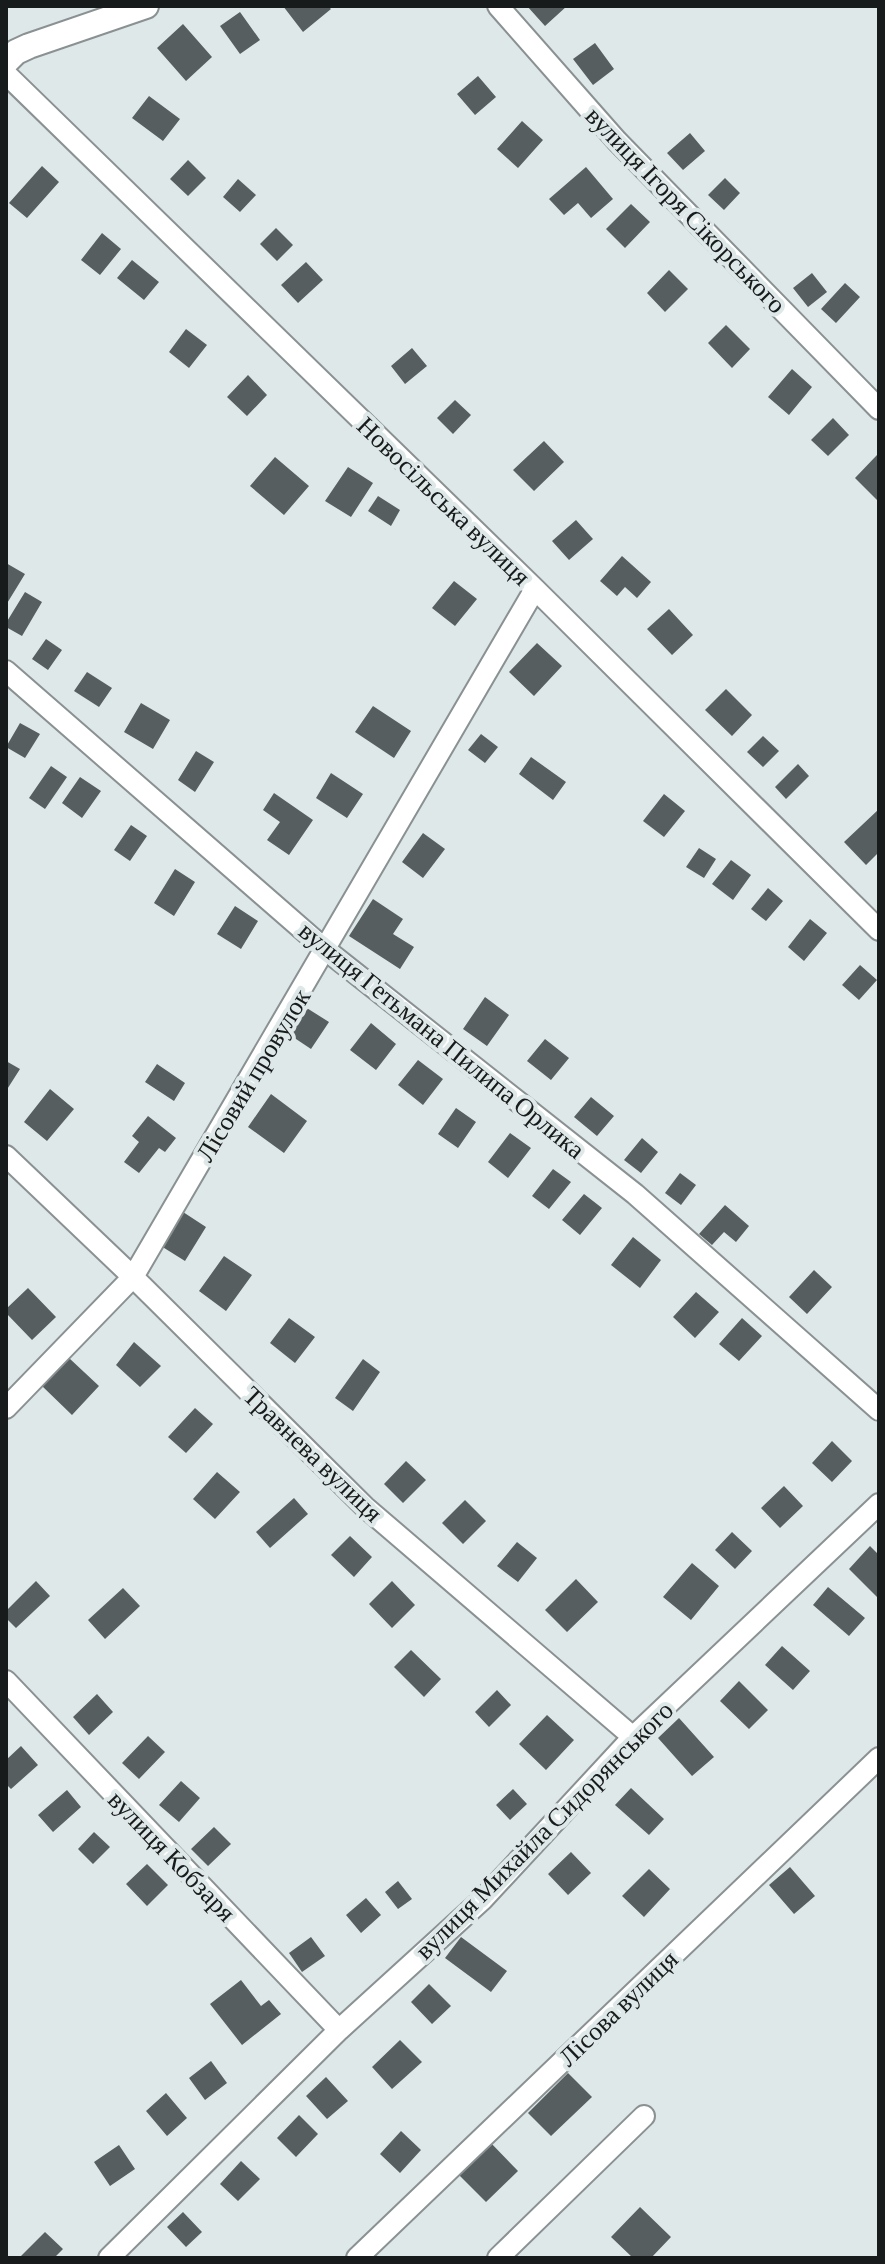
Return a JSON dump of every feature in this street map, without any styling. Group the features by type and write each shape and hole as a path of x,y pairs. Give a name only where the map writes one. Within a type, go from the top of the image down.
{"street":[{"path":"6,62 16,52 29,46 146,6"},
{"name":"вулиця Ігоря Сікорського","path":"498,6 617,141 879,409"},
{"name":"Новосільська вулиця","path":"6,74 535,589 879,930"},
{"name":"Лісовий провулок","path":"6,1408 133,1277 535,589"},
{"name":"вулиця Гетьмана Пилипа Орлика","path":"6,671 326,950 635,1194 879,1410"},
{"name":"Травнева вулиця","path":"6,1156 365,1507 633,1737"},
{"name":"вулиця Михайла Сидорянського","path":"109,2258 339,2030 483,1899 633,1737 879,1504"},
{"name":"вулиця Кобзаря","path":"6,1681 339,2030"},
{"name":"Лісова вулиця","path":"357,2258 879,1758"},
{"path":"498,2258 644,2116"}],"building":[{"path":"283,6 328,6 331,9 303,32"},
{"path":"527,6 567,6 545,26"},
{"path":"240,12 260,40 240,54 220,26"},
{"path":"183,24 212,57 186,81 157,48"},
{"path":"595,43 614,69 593,85 573,59"},
{"path":"478,76 496,97 475,115 457,94"},
{"path":"149,96 180,119 163,141 132,118"},
{"path":"522,121 543,140 518,168 497,149"},
{"path":"690,133 705,151 683,170 667,153"},
{"path":"188,160 206,178 188,196 170,179"},
{"path":"42,166 59,182 27,218 9,203"},
{"path":"586,167 613,199 591,218 578,203 564,215 549,199"},
{"path":"725,178 740,193 724,210 708,195"},
{"path":"238,179 256,195 240,212 223,197"},
{"path":"631,204 650,222 625,248 606,229"},
{"path":"276,228 293,245 277,261 260,244"},
{"path":"102,233 121,249 100,275 81,260"},
{"path":"132,260 159,282 144,300 117,278"},
{"path":"306,262 323,280 298,303 281,285"},
{"path":"669,270 688,289 665,312 647,293"},
{"path":"812,273 827,292 808,307 793,288"},
{"path":"845,283 860,297 836,323 821,309"},
{"path":"726,325 750,349 732,368 708,343"},
{"path":"186,329 207,345 189,368 169,352"},
{"path":"412,348 427,366 405,384 391,366"},
{"path":"792,369 812,387 789,415 768,397"},
{"path":"248,375 267,395 247,416 227,397"},
{"path":"455,400 471,415 453,434 437,418"},
{"path":"833,418 849,435 828,456 811,440"},
{"path":"544,441 564,462 534,491 513,470"},
{"path":"877,455 879,457 879,502 855,478"},
{"path":"275,457 309,486 284,515 250,486"},
{"path":"348,467 373,483 351,517 325,501"},
{"path":"378,496 400,510 391,526 368,511"},
{"path":"576,520 593,539 569,560 552,541"},
{"path":"622,556 651,582 637,598 625,587 617,596 600,581"},
{"path":"6,563 25,574 6,605"},
{"path":"454,581 477,599 455,626 432,608"},
{"path":"25,592 42,602 22,636 6,627 6,623"},
{"path":"669,609 693,635 672,655 647,629"},
{"path":"46,639 62,650 48,670 32,659"},
{"path":"537,643 562,666 534,696 509,672"},
{"path":"87,672 112,688 99,707 74,691"},
{"path":"726,689 752,715 732,736 705,710"},
{"path":"141,703 170,720 153,749 124,732"},
{"path":"373,706 411,731 394,758 355,732"},
{"path":"20,723 40,734 25,758 6,747"},
{"path":"481,734 498,747 485,763 468,750"},
{"path":"763,736 779,751 763,767 747,752"},
{"path":"196,751 214,762 195,792 178,780"},
{"path":"531,757 566,782 553,800 519,774"},
{"path":"798,764 809,776 786,799 775,787"},
{"path":"51,766 67,777 45,809 29,798"},
{"path":"331,773 363,794 347,818 316,798"},
{"path":"80,777 101,791 82,818 62,803"},
{"path":"274,793 313,820 289,855 267,840 280,822 263,810"},
{"path":"664,794 685,811 664,837 643,821"},
{"path":"879,809 879,852 866,865 844,842"},
{"path":"131,825 147,836 130,861 114,850"},
{"path":"423,833 445,849 423,878 402,862"},
{"path":"699,848 716,859 704,878 686,867"},
{"path":"731,860 751,875 733,900 712,884"},
{"path":"175,869 195,882 174,916 154,903"},
{"path":"768,888 783,901 766,921 751,909"},
{"path":"373,899 403,919 393,934 414,947 400,969 349,936"},
{"path":"235,906 258,921 241,949 217,934"},
{"path":"810,919 827,933 804,961 788,947"},
{"path":"860,965 877,980 859,1000 842,985"},
{"path":"485,997 509,1015 487,1046 463,1029"},
{"path":"302,1005 329,1022 311,1049 284,1031"},
{"path":"371,1023 396,1044 376,1070 350,1050"},
{"path":"545,1039 569,1058 551,1080 527,1061"},
{"path":"418,1060 443,1079 423,1105 398,1085"},
{"path":"6,1061 20,1069 6,1091"},
{"path":"157,1064 185,1083 174,1101 145,1082"},
{"path":"50,1089 74,1109 47,1141 24,1122"},
{"path":"271,1094 307,1121 284,1153 248,1127"},
{"path":"591,1097 614,1116 597,1136 574,1117"},
{"path":"456,1108 476,1122 458,1148 438,1134"},
{"path":"148,1116 176,1138 165,1152 159,1148 139,1173 124,1162 139,1142 132,1136"},
{"path":"510,1133 531,1148 508,1178 488,1162"},
{"path":"642,1138 658,1152 641,1173 624,1160"},
{"path":"553,1169 571,1182 549,1209 532,1196"},
{"path":"680,1173 696,1185 681,1205 665,1193"},
{"path":"584,1194 602,1208 580,1235 562,1220"},
{"path":"725,1205 749,1226 736,1242 724,1232 712,1245 699,1234"},
{"path":"183,1212 206,1227 185,1261 161,1246"},
{"path":"633,1237 661,1260 640,1288 611,1265"},
{"path":"224,1256 252,1275 226,1311 199,1291"},
{"path":"814,1270 832,1287 807,1314 789,1297"},
{"path":"28,1288 56,1317 32,1340 6,1313 6,1309"},
{"path":"696,1292 719,1312 695,1338 673,1317"},
{"path":"289,1318 315,1337 295,1363 270,1343"},
{"path":"742,1318 762,1336 739,1361 719,1344"},
{"path":"134,1342 161,1366 140,1387 116,1365"},
{"path":"69,1358 99,1386 72,1415 42,1386"},
{"path":"363,1359 380,1372 353,1411 335,1398"},
{"path":"195,1408 213,1424 186,1453 168,1437"},
{"path":"832,1441 852,1461 832,1482 812,1463"},
{"path":"406,1461 426,1480 403,1503 384,1484"},
{"path":"217,1472 240,1492 215,1519 193,1499"},
{"path":"784,1486 803,1506 780,1528 761,1508"},
{"path":"294,1498 308,1514 270,1548 256,1532"},
{"path":"465,1500 486,1521 463,1544 442,1523"},
{"path":"732,1532 752,1551 735,1569 715,1550"},
{"path":"350,1536 372,1557 354,1577 331,1555"},
{"path":"517,1542 537,1558 518,1582 497,1566"},
{"path":"870,1546 879,1555 879,1599 849,1569"},
{"path":"692,1563 719,1586 691,1620 663,1597"},
{"path":"576,1579 598,1602 567,1632 545,1610"},
{"path":"36,1581 50,1596 16,1628 6,1618 6,1611"},
{"path":"392,1581 415,1605 392,1628 369,1604"},
{"path":"828,1587 865,1618 849,1636 813,1605"},
{"path":"123,1588 140,1606 105,1639 88,1620"},
{"path":"782,1646 810,1671 793,1690 765,1665"},
{"path":"411,1650 441,1679 424,1697 394,1667"},
{"path":"739,1681 768,1710 749,1729 720,1701"},
{"path":"497,1690 511,1705 489,1727 475,1712"},
{"path":"97,1694 113,1712 89,1735 73,1717"},
{"path":"547,1715 574,1740 546,1770 519,1744"},
{"path":"679,1718 714,1757 692,1776 658,1738"},
{"path":"148,1736 165,1752 139,1779 122,1763"},
{"path":"21,1746 38,1765 11,1789 6,1784 6,1760"},
{"path":"181,1781 200,1798 179,1822 159,1805"},
{"path":"631,1788 664,1819 649,1835 615,1805"},
{"path":"513,1789 527,1804 510,1820 496,1805"},
{"path":"67,1790 81,1807 53,1832 38,1815"},
{"path":"214,1827 231,1844 208,1866 191,1849"},
{"path":"94,1832 110,1847 93,1864 78,1849"},
{"path":"571,1852 591,1873 568,1895 548,1874"},
{"path":"147,1864 168,1885 147,1906 126,1884"},
{"path":"790,1867 815,1896 794,1914 769,1885"},
{"path":"649,1869 670,1889 644,1917 622,1896"},
{"path":"398,1881 412,1899 398,1909 385,1892"},
{"path":"366,1898 381,1915 361,1933 346,1915"},
{"path":"311,1937 325,1956 302,1972 289,1953"},
{"path":"461,1937 507,1971 491,1992 445,1958"},
{"path":"241,1980 261,2006 269,2000 281,2014 242,2045 210,2004"},
{"path":"429,1984 451,2006 432,2024 411,2002"},
{"path":"400,2040 422,2062 392,2089 372,2067"},
{"path":"211,2061 227,2083 205,2100 189,2078"},
{"path":"568,2073 592,2097 551,2136 528,2113"},
{"path":"326,2077 348,2101 327,2119 306,2096"},
{"path":"166,2093 187,2118 167,2136 146,2111"},
{"path":"299,2115 318,2134 296,2157 277,2138"},
{"path":"401,2131 421,2150 400,2173 380,2154"},
{"path":"489,2141 518,2171 486,2202 457,2173"},
{"path":"119,2145 135,2169 110,2186 94,2162"},
{"path":"241,2161 260,2179 238,2201 220,2184"},
{"path":"640,2207 671,2237 651,2258 633,2258 611,2237"},
{"path":"183,2212 202,2232 186,2247 167,2227"},
{"path":"45,2232 63,2249 54,2258 19,2258"}]}
